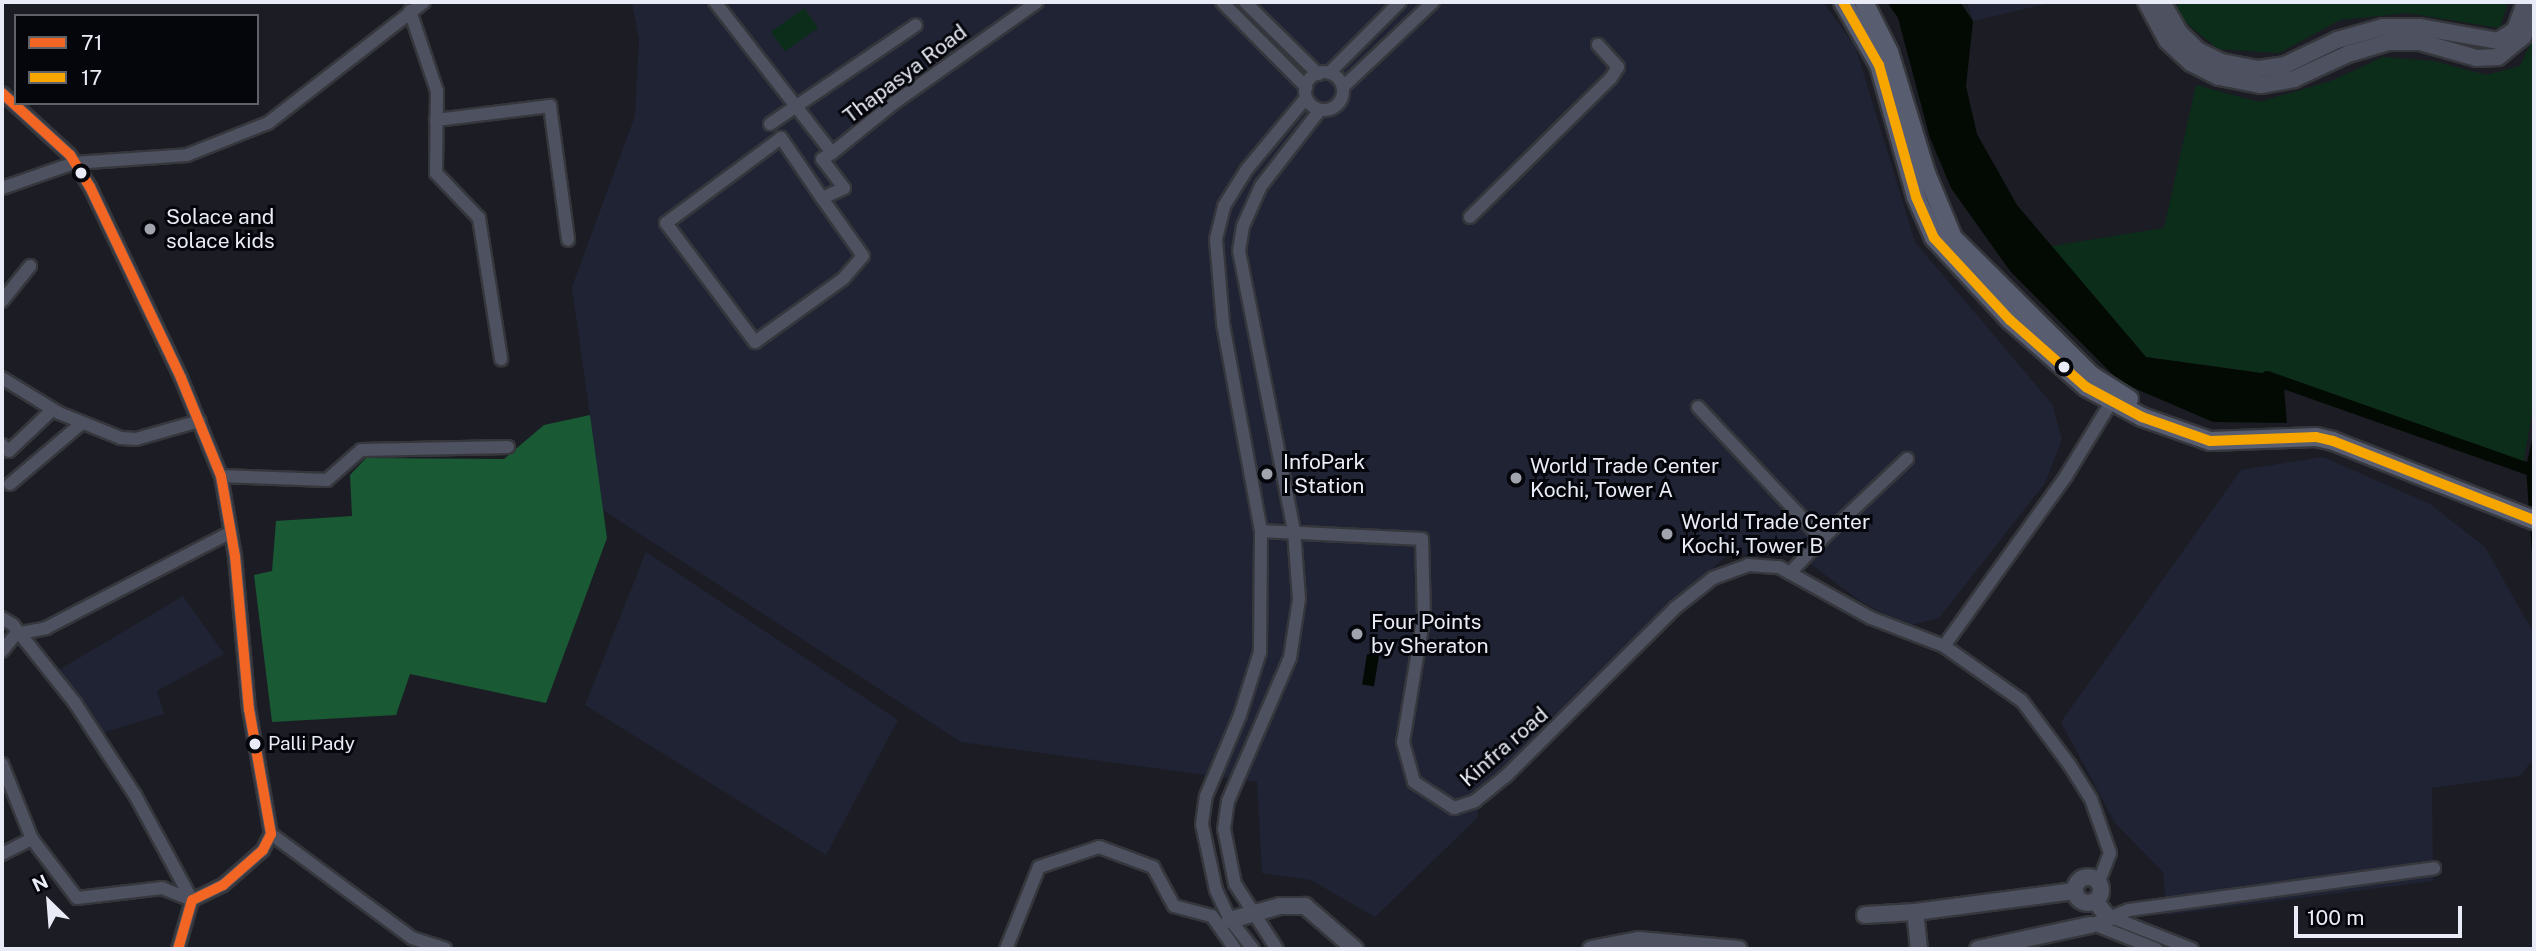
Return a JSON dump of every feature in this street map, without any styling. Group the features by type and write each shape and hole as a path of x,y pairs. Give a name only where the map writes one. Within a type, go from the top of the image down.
{"main road":[{"path":"1843,2 1879,65 1916,197 1934,238 2010,320 2113,398 2210,441 2316,437 2534,509"},
{"path":"1864,2 1889,52 1926,173 1953,239 2007,296 2113,398"},
{"path":"2429,473 2534,520"}],"street":[{"path":"2,188 74,163 187,155 268,123 424,2"},
{"path":"715,2 832,153 822,159 844,188 822,198"},
{"name":"Thapasya Road","path":"832,153 894,103 1037,2"},
{"path":"1222,2 1320,110"},
{"path":"1245,2 1323,73 1343,87"},
{"path":"1400,2 1306,92 1247,169 1224,206 1216,239 1223,323 1261,531 1259,664 1206,796 1202,824 1216,890 1230,920 1250,948 1272,944 1235,884 1224,829 1228,801 1290,658 1299,599 1294,531 1239,251 1243,226 1261,186 1320,110 1339,103 1343,87 1433,2"},
{"path":"2146,2 2167,41 2191,63 2219,77 2258,77 2337,40 2384,27 2418,27 2491,50 2511,50 2523,37 2534,9"},
{"path":"2162,2 2179,32 2199,51 2213,60 2258,77"},
{"path":"2491,50 2515,30 2525,2"},
{"path":"410,11 437,91 436,173 479,218 501,359"},
{"path":"770,124 916,25"},
{"path":"1470,218 1611,78 1618,67 1598,45"},
{"path":"2,764 32,839 77,898 162,888 192,900 223,885 263,850 271,834 249,709 231,532 221,476 198,421 74,163 14,105"},
{"path":"436,120 550,106 568,240"},
{"path":"781,138 822,198 863,256 843,279 755,342 666,223 781,138"},
{"path":"2,301 30,266"},
{"path":"2,378 52,410 82,423 136,439 198,421"},
{"path":"1944,646 2066,476 2113,398"},
{"path":"1698,407 1822,539"},
{"path":"2,444 9,451 52,410"},
{"path":"10,484 82,423"},
{"path":"221,476 327,480 361,450 508,447"},
{"path":"1907,459 1790,573 1871,618 1944,646 2022,701 2069,764 2091,799 2110,853 2099,882 2101,890 2095,901"},
{"path":"1261,531 1294,531"},
{"name":"Kinfra road","path":"1294,531 1422,539 1424,614 1403,741 1414,782 1454,808 1475,801 1506,776 1675,608 1713,578 1748,565 1779,567 1790,573"},
{"path":"2,652 16,634 46,628 231,532"},
{"path":"2,618 13,625 16,634 83,715 135,795 192,900 178,949"},
{"path":"271,834 412,938 445,949"},
{"path":"2,854 32,839"},
{"path":"1006,949 1039,867 1099,847 1153,867 1174,906 1212,916 1235,949"},
{"path":"1978,949 2092,925 2129,910 2434,868"},
{"path":"1865,915 1915,912 2075,891 2084,878 2099,882"},
{"path":"2075,891 2082,902 2095,901"},
{"path":"2095,901 2110,918 2192,949"},
{"path":"1230,920 1250,912 1305,906 1355,949"},
{"path":"1915,912 1919,949"},
{"path":"2092,925 2156,949"},
{"path":"1591,949 1639,940 1740,949"}],"shaded area":[{"path":"632,2 1823,2 1855,46 1915,242 2052,404 2062,439 2045,483 1939,618 1907,626 1860,601 1799,555 1728,554 1476,793 1478,817 1375,917 1311,880 1262,873 1257,782 961,742 603,510 572,287 635,116 639,40"},
{"path":"1887,2 1960,2 1973,21 1966,86 1977,134 2017,205 2146,357 2283,376 2287,423 2213,422 2120,382 2010,271 1951,188 1930,138 1898,18"},
{"path":"1967,2 2054,2 1973,21"},
{"path":"2534,431 2534,584 2526,467"},
{"path":"2323,457 2430,504 2485,547 2534,634 2534,758 2520,776 2432,788 2433,881 2167,915 2163,872 2115,823 2061,722 2241,470"},
{"path":"646,552 898,720 826,855 585,705"},
{"path":"183,596 224,654 157,691 164,714 102,733 59,670"},
{"path":"1367,654 1379,656 1374,686 1362,685"}],"green space":[{"path":"2177,2 2508,2 2500,28 2407,13 2340,20 2279,53 2218,49 2180,18"},
{"path":"804,8 818,27 785,52 771,32"},
{"path":"2534,36 2534,402 2523,465 2283,376 2146,357 2051,246 2164,228 2196,85 2259,102 2331,81 2383,57 2434,61 2486,75 2520,66"},
{"path":"590,415 607,538 546,703 410,674 396,715 272,722 254,575 272,571 276,521 352,516 350,475 366,458 504,459 544,425"}],"waterway":[{"path":"2267,377 2534,471"}],"transit line":[{"name":"17","path":"1843,2 1879,65 1916,197 1934,238 2010,320 2086,387 2142,417 2210,441 2316,437 2333,441 2534,520"},
{"name":"71","path":"2,93 14,104"},
{"name":"71","path":"15,105 70,155 90,187 181,378 221,476 235,556 249,709 271,834 263,850 223,885 192,900 178,949"}],"place":[{"name":"Solace and solace kids","path":"150,229"},
{"name":"InfoPark I Station","path":"1267,474"},
{"name":"World Trade Center Kochi, Tower A","path":"1516,478"},
{"name":"World Trade Center Kochi, Tower B","path":"1667,534"},
{"name":"Four Points by Sheraton","path":"1357,634"},
{"name":"Palli Pady","path":"255,744"}]}
